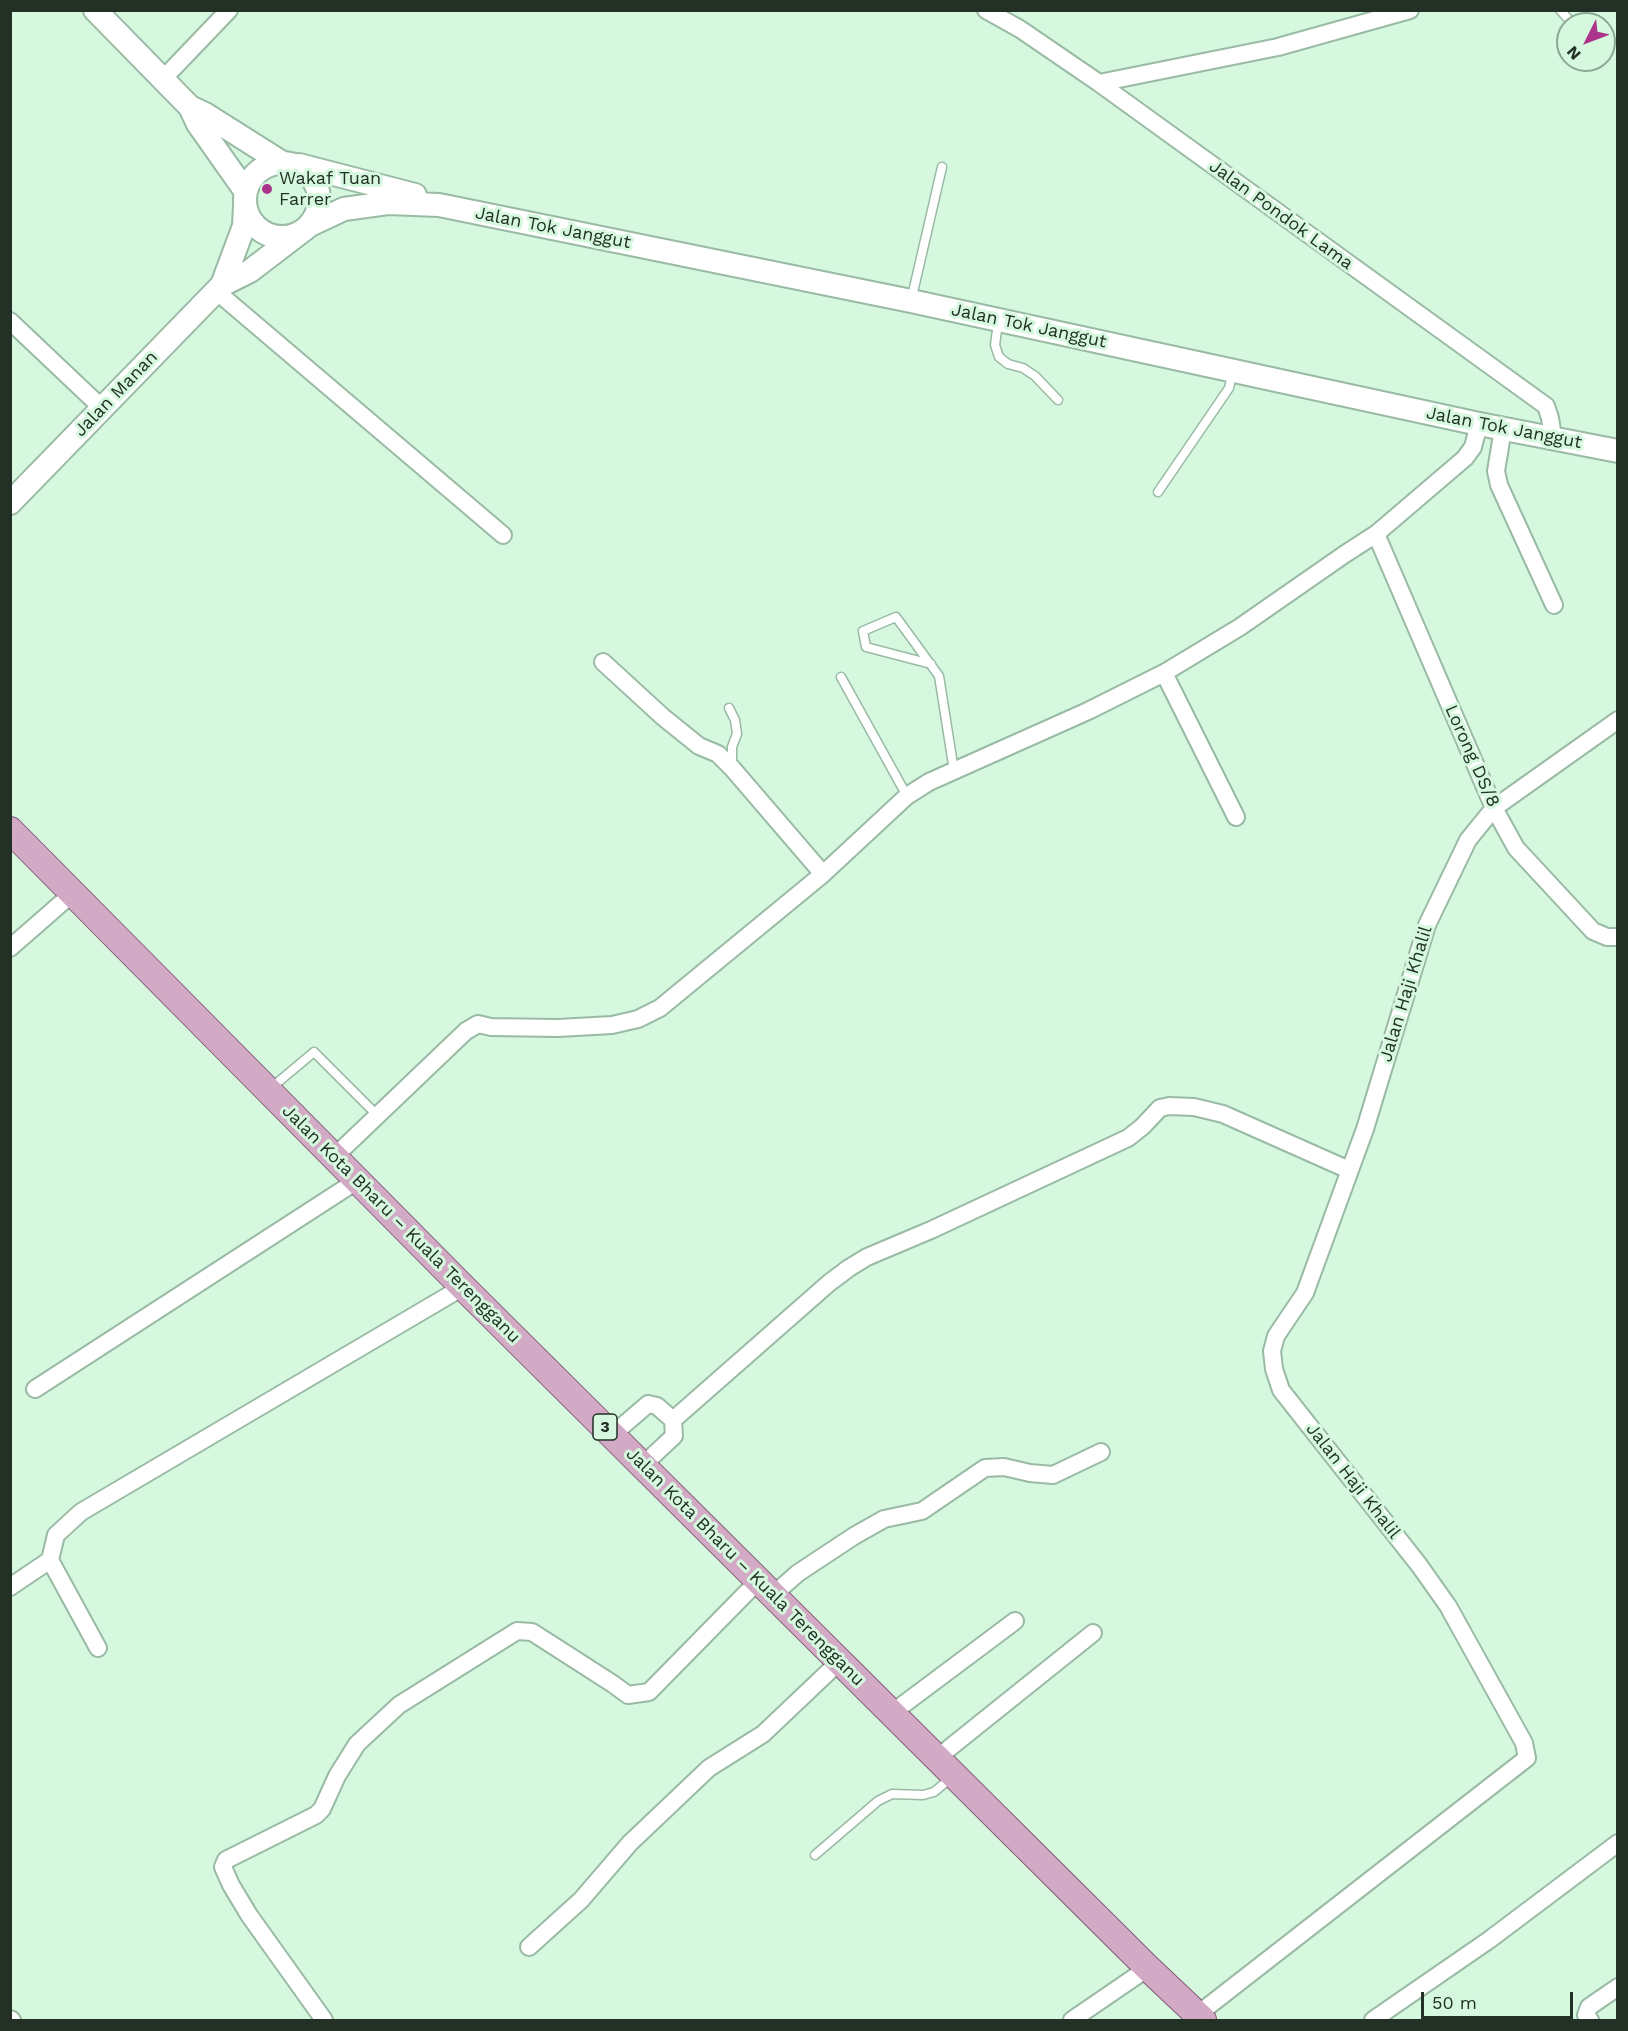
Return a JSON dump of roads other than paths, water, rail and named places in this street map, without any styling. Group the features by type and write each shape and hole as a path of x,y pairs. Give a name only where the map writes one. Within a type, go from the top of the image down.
{"main road":[{"path":"95,10 190,107 245,198 252,221 266,233 283,237 305,229 317,215 320,203 319,191 314,180 305,170 288,163 190,107"},
{"path":"245,198 250,181 258,171 269,165 288,163"},
{"name":"Jalan Tok Janggut","path":"288,163 411,193 439,206"},
{"name":"Jalan Manan","path":"219,288 244,226 245,198"},
{"name":"Jalan Tok Janggut","path":"305,229 344,209 388,203 439,206 911,301 1479,424 1617,451"},
{"name":"Jalan Manan","path":"10,503 219,288 250,271 305,229"},
{"name":"Jalan Kota Bharu – Kuala Terengganu","path":"10,830 463,1287 1200,2018"}],"street":[{"path":"163,79 229,10"},
{"name":"Jalan Pondok Lama","path":"986,10 1020,28 1099,83 1546,406 1553,437"},
{"path":"1099,83 1278,47 1410,10"},
{"path":"219,288 503,535"},
{"path":"10,321 103,409"},
{"path":"334,1156 378,1117 466,1031 478,1024 491,1027 558,1028 612,1026 660,1008 824,874 907,796 929,782 1088,711 1164,673 1240,627 1376,534 1465,458 1473,447 1479,424"},
{"path":"1503,429 1496,471 1499,485 1554,605"},
{"name":"Lorong DS/8","path":"1376,534 1494,808 1516,848 1593,931 1608,937 1617,937"},
{"path":"603,662 663,717 699,746 718,754 824,874"},
{"path":"1164,673 1236,817"},
{"name":"Jalan Haji Khalil","path":"1200,2018 1527,1758 1524,1743 1448,1606 1419,1565 1281,1390 1274,1369 1272,1351 1276,1336 1305,1293 1365,1130 1426,925 1468,840 1494,808 1617,720"},
{"path":"10,948 73,893"},
{"path":"673,1420 828,1283 849,1268 867,1257 931,1230 1128,1138 1160,1108 1194,1107 1223,1114 1349,1170"},
{"path":"35,1389 358,1180"},
{"path":"98,1648 50,1560 56,1535 81,1512 463,1287"},
{"path":"612,1435 648,1404 657,1406 673,1420 674,1436 643,1465"},
{"path":"324,2020 243,1905 223,1867 226,1860 315,1815 322,1809 337,1776 357,1743 399,1705 517,1631 532,1632 628,1695 649,1692 766,1588 798,1572 884,1519 921,1510 985,1468 1004,1467 1053,1475 1101,1452"},
{"path":"10,1587 50,1560"},
{"path":"892,1713 1015,1622"},
{"path":"946,1767 1093,1633"},
{"path":"529,1947 581,1900 630,1843 709,1768 762,1734 840,1661"},
{"path":"1373,2020 1489,1940 1617,1843"},
{"path":"1072,2020 1148,1968"},
{"path":"1590,2020 1586,2016 1589,2007 1617,1987"}],"lane":[{"path":"911,301 942,167"},
{"path":"999,320 995,345 999,357 1008,364 1023,368 1035,376 1058,400"},
{"path":"1158,492 1229,388 1234,370"},
{"path":"931,664 866,647 863,631 896,617 931,664 939,676 954,771"},
{"path":"841,677 907,796"},
{"path":"729,708 735,720 737,734 732,747 732,768"},
{"path":"268,1090 314,1052 378,1117"},
{"path":"815,1856 878,1801 892,1794 923,1795 934,1792 946,1767"}],"place":[{"name":"Wakaf Tuan Farrer","path":"267,189"}]}
